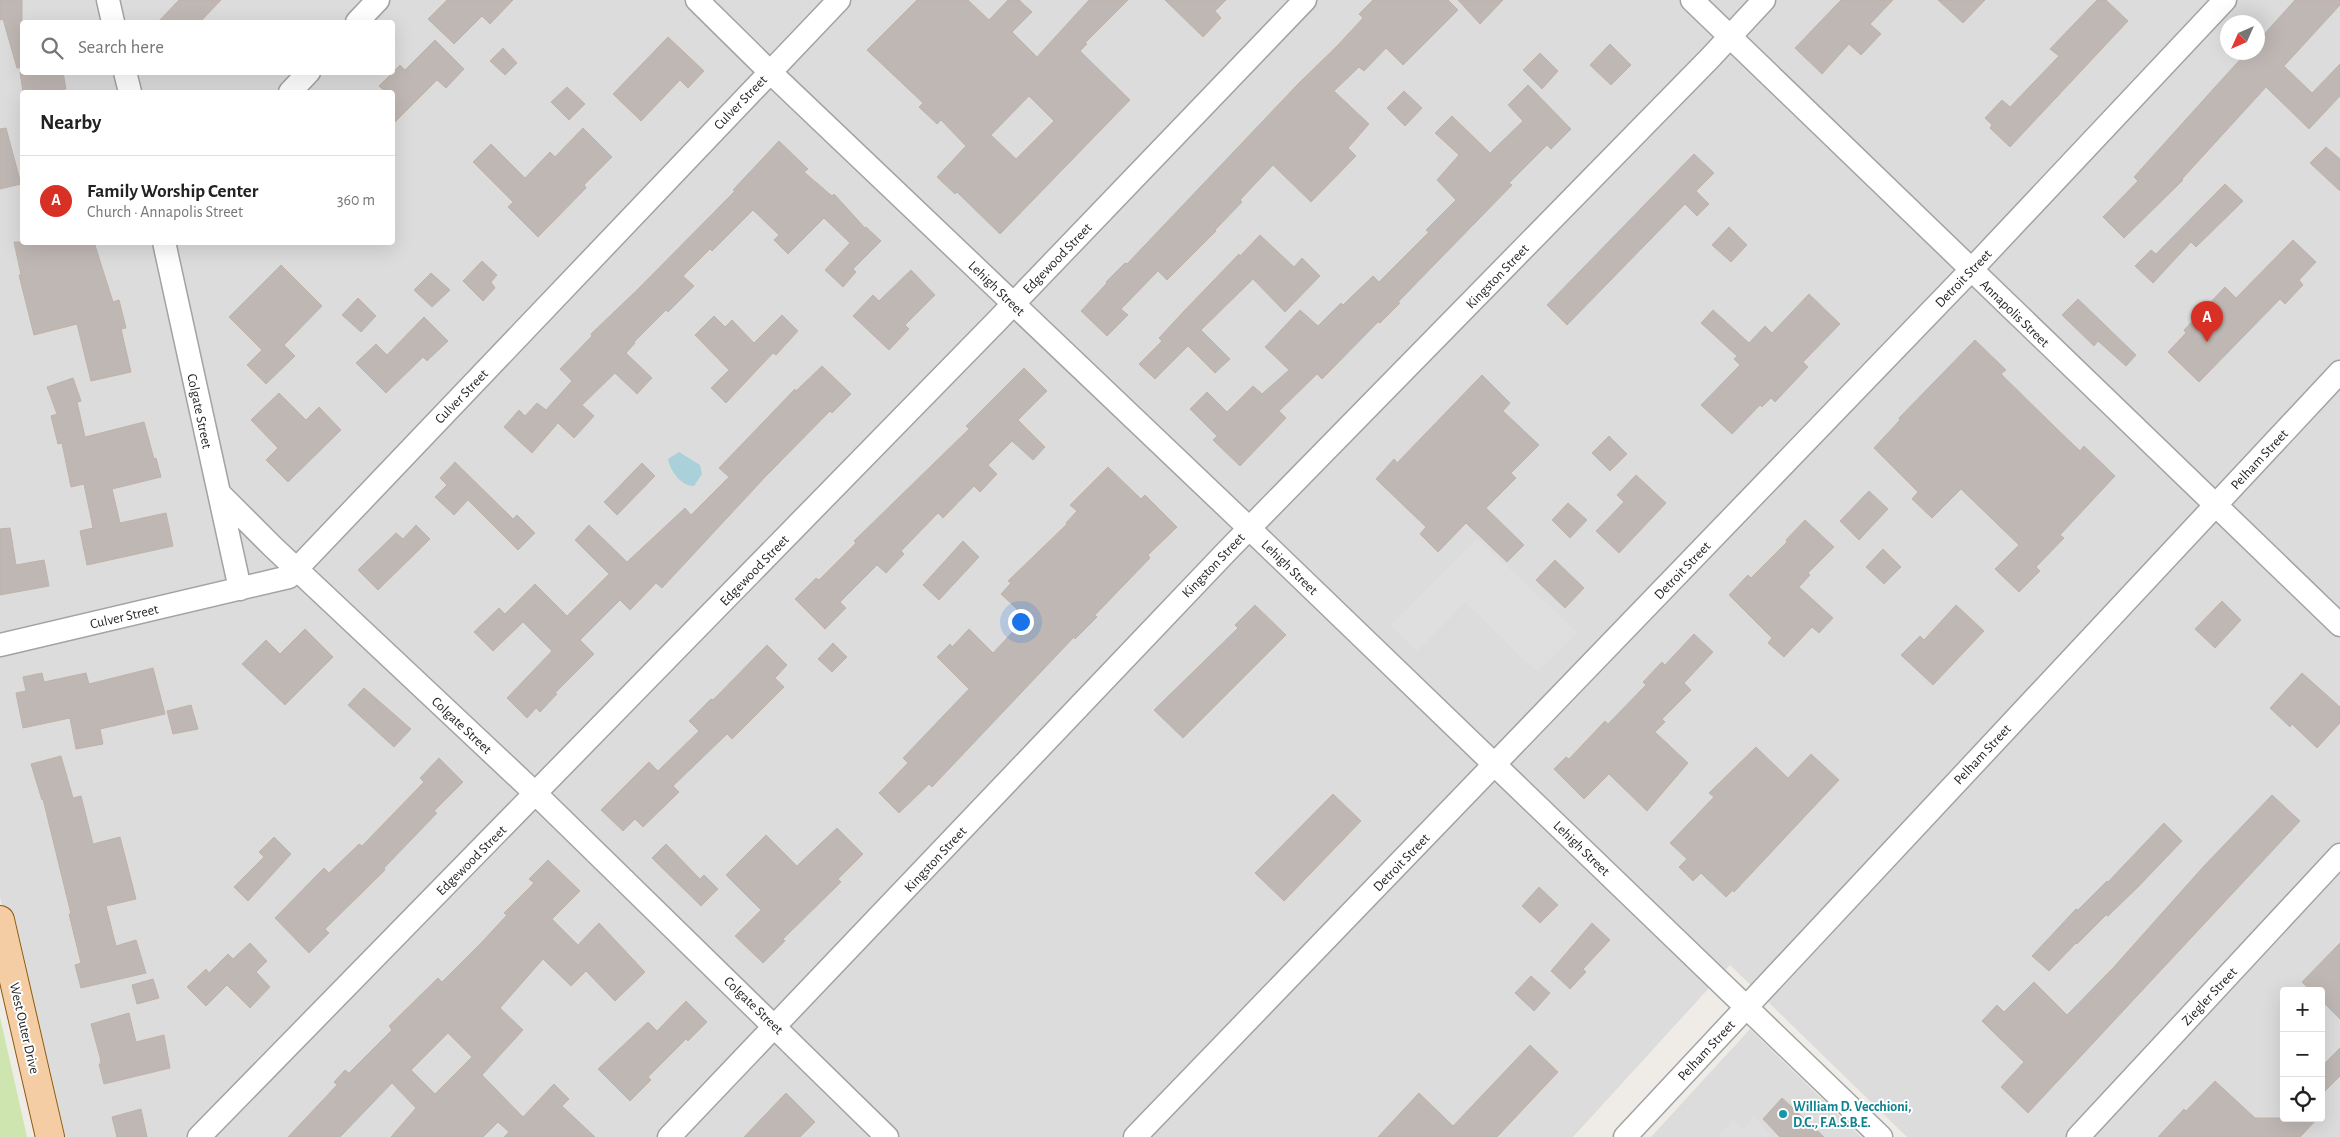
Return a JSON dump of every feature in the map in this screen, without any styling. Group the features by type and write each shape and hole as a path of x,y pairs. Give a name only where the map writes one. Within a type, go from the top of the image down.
{"main road":[{"name":"West Outer Drive","path":"0,920 50,1137"}],"street":[{"path":"108,0 113,20"},
{"path":"358,20 378,0"},
{"name":"Lehigh Street","path":"697,0 769,72 1250,528 1881,1137"},
{"name":"Culver Street","path":"0,645 290,577 839,0"},
{"name":"Edgewood Street","path":"199,1137 1014,303 1305,0"},
{"name":"Annapolis Street","path":"1692,0 2340,625"},
{"name":"Kingston Street","path":"669,1137 1250,528 1764,0"},
{"name":"Detroit Street","path":"1135,1137 1971,270 2225,0"},
{"path":"126,75 130,90"},
{"path":"292,90 306,75"},
{"name":"Colgate Street","path":"165,245 219,493 296,569 536,794 887,1137"},
{"name":"Pelham Street","path":"1625,1137 2340,372"},
{"path":"219,493 240,589"},
{"name":"Ziegler Street","path":"2078,1137 2340,855"}],"shaded area":[{"path":"0,0 2340,0 2340,1137 1907,1137 1730,965 1573,1137 52,1137 0,897"},
{"path":"1477,538 1577,632 1537,672 1465,602 1417,651 1391,626"},
{"path":"1750,1029 1861,1137 1651,1137"},
{"path":"1754,1116 1772,1137 1717,1137 1733,1120 1743,1129"}],"green space":[{"path":"0,1017 27,1137 0,1137"}],"water":[{"path":"679,452 700,465 702,474 694,486 681,481 671,468 668,459"}],"building":[{"path":"0,0 22,0 20,68 17,68 3,19 0,20"},
{"path":"179,0 221,0 202,20 160,20"},
{"path":"447,0 513,0 490,24 482,16 454,44 428,19"},
{"path":"917,0 968,0 989,20 1008,0 1019,0 1032,12 1012,32 1037,57 1089,0 1128,0 1085,43 1087,44 1080,51 1130,100 1000,234 957,192 955,194 937,177 966,146 941,120 937,124 919,107 923,103 867,50","holes":["1029,96 1054,121 1016,159 991,135"]},
{"path":"1165,0 1226,0 1215,11 1221,18 1203,37"},
{"path":"1373,0 1448,0 1458,10 1403,65 1386,48 1364,71 1359,67 1334,91 1369,124 1348,148 1356,156 1311,202 1273,165 1240,200 1242,202 1216,231 1167,280 1158,271 1121,309 1128,315 1107,336 1081,311 1106,282 1125,263 1127,264 1298,84 1337,46 1363,18 1359,14"},
{"path":"1458,0 1503,0 1480,24"},
{"path":"1841,0 1893,0 1870,24 1881,34 1861,55 1849,44 1822,74 1795,48"},
{"path":"1938,0 1985,0 1963,23"},
{"path":"2097,0 2106,0 2128,21 2010,147 1990,128 1992,125 1985,118 2002,100 2010,107 2059,56 2050,49"},
{"path":"2295,0 2340,0 2340,5 2284,66 2312,93 2340,64 2340,96 2309,129 2266,87 2183,180 2124,238 2103,217 2138,181 2134,177 2240,60 2265,60 2265,33"},
{"path":"668,37 704,71 688,88 680,80 641,121 613,94"},
{"path":"435,40 464,69 446,88 437,80 395,122 395,90 384,90 379,86 390,75 395,75 395,70 400,65 405,70"},
{"path":"1610,44 1631,65 1611,85 1590,65"},
{"path":"503,48 517,63 505,75 490,61"},
{"path":"1540,53 1558,71 1542,89 1523,70"},
{"path":"20,75 64,75 66,89 23,90"},
{"path":"1528,85 1571,129 1551,149 1547,145 1509,183 1512,185 1398,302 1400,303 1380,323 1378,322 1322,379 1317,374 1279,411 1286,418 1240,466 1213,440 1217,436 1190,409 1207,392 1227,412 1253,386 1262,394 1289,370 1265,347 1300,310 1318,326 1341,303 1343,305 1373,276 1379,282 1429,232 1426,230 1456,200 1437,180 1459,155 1435,133 1452,116 1490,153 1523,121 1508,105"},
{"path":"567,87 585,104 569,120 551,102"},
{"path":"1404,91 1422,108 1405,126 1387,108"},
{"path":"6,128 20,184 0,189 0,129"},
{"path":"583,128 612,157 584,185 586,188 538,237 508,207 513,202 473,162 491,144 525,178 550,152 555,157"},
{"path":"779,141 808,169 804,172 832,196 834,194 865,228 881,241 853,269 856,272 843,287 825,270 850,243 824,218 788,254 774,240 779,235 753,210 712,251 710,249 683,276 694,286 668,312 666,310 634,342 626,353 652,378 637,394 615,373 582,405 594,416 574,438 558,423 532,453 504,427 519,410 525,416 537,403 546,410 572,381 560,369 592,336 591,334 735,191 733,190"},
{"path":"2326,147 2340,159 2340,191 2310,163"},
{"path":"1694,154 1714,173 1696,191 1709,204 1697,216 1685,204 1567,325 1547,305"},
{"path":"2225,184 2243,201 2196,247 2191,242 2153,283 2135,266 2151,250 2156,254"},
{"path":"1729,227 1747,245 1731,262 1712,245"},
{"path":"1260,235 1294,267 1302,258 1320,276 1285,312 1253,279 1201,330 1230,359 1215,373 1188,346 1155,379 1139,364 1162,341 1159,338 1185,310"},
{"path":"2293,240 2316,262 2299,280 2303,285 2285,304 2280,299 2199,382 2168,352 2186,333 2184,330 2225,287 2236,298"},
{"path":"14,242 20,242 20,245 95,245 113,302 119,300 126,328 121,329 131,372 91,381 77,324 34,335 19,275 21,275"},
{"path":"482,261 497,275 491,282 495,288 483,301 463,281"},
{"path":"281,265 322,306 284,345 295,356 266,384 247,365 262,350 229,317"},
{"path":"911,270 935,295 905,325 909,329 889,350 853,316 873,295 879,301"},
{"path":"431,273 450,290 432,307 414,290"},
{"path":"1809,294 1840,324 1803,362 1808,367 1775,402 1771,398 1762,407 1760,405 1732,434 1701,405 1740,365 1734,359 1737,356 1701,323 1713,310 1749,343 1765,326 1772,333"},
{"path":"358,298 376,316 361,332 342,315"},
{"path":"2078,299 2136,355 2126,366 2098,341 2094,346 2062,315"},
{"path":"782,315 798,331 776,355 773,353 726,403 711,388 729,370 695,335 714,316 725,327 732,320 754,343"},
{"path":"424,317 448,341 427,361 423,357 386,393 356,363 376,344 387,355"},
{"path":"1975,340 2006,370 2001,374 2057,429 2080,451 2084,446 2115,476 2060,535 2064,538 2036,567 2040,571 2019,592 1995,569 2019,545 1961,489 1932,518 1912,499 1918,492 1874,448 1900,420 1899,418"},
{"path":"822,366 851,394 832,413 830,411 766,476 662,588 656,583 630,610 620,600 580,640 594,654 555,693 557,694 540,712 536,708 527,718 507,698 552,651 523,622 493,651 474,632 499,608 505,614 535,584 567,616 609,574 575,540 589,525 627,562 685,508 691,515 729,477 719,468 795,389 796,391"},
{"path":"1024,368 1047,391 1018,420 1045,447 1033,460 1012,441 988,465 997,474 980,492 974,486 943,518 938,513 901,551 904,554 886,573 877,565 840,602 846,608 825,629 795,599 816,578 819,580 856,543 854,541 969,429 966,426"},
{"path":"1482,375 1510,403 1503,411 1539,445 1511,473 1516,478 1486,508 1524,545 1507,562 1466,523 1438,552 1420,534 1426,527 1376,479 1394,459 1397,463"},
{"path":"73,378 81,401 77,402 85,437 144,422 161,477 112,489 120,523 166,513 173,546 87,565 80,531 93,528 84,484 71,487 62,443 58,444 51,416 57,414 47,387"},
{"path":"279,393 306,420 319,407 341,430 288,482 266,460 278,448 251,420"},
{"path":"1609,436 1627,454 1610,471 1592,453"},
{"path":"455,462 513,519 517,515 535,533 518,550 468,500 454,515 435,497 447,485 440,478"},
{"path":"642,463 655,476 617,515 604,502"},
{"path":"1108,467 1141,499 1145,495 1177,527 1148,555 1150,558 1095,615 1097,617 1075,639 1074,637 932,787 929,784 899,813 879,793 908,763 903,758 969,689 937,657 950,644 952,647 969,629 993,653 1020,624 1011,615 1017,609 1001,594 1011,583 1008,581 1067,524 1077,511 1070,505"},
{"path":"1636,475 1666,503 1619,553 1596,531 1624,502 1617,495"},
{"path":"1869,491 1888,509 1859,540 1840,521"},
{"path":"1568,503 1587,520 1570,538 1552,520"},
{"path":"1805,520 1834,547 1808,573 1810,575 1799,587 1833,618 1819,633 1812,627 1784,657 1768,643 1772,638 1729,595 1748,575 1751,578 1787,542 1786,540"},
{"path":"416,525 430,539 378,590 358,570 396,533 403,539"},
{"path":"10,528 16,565 44,560 49,586 0,595 0,529"},
{"path":"963,541 979,557 939,600 923,585"},
{"path":"1883,549 1901,567 1884,584 1866,567"},
{"path":"1555,560 1584,588 1565,608 1536,580"},
{"path":"2222,601 2241,620 2215,648 2195,629"},
{"path":"1255,605 1286,635 1183,738 1154,710 1238,628 1235,625"},
{"path":"1956,605 1984,631 1933,685 1901,655 1920,636 1924,640"},
{"path":"305,629 333,657 285,705 242,664 266,640 280,654"},
{"path":"1694,634 1713,652 1684,683 1691,690 1662,719 1665,722 1655,732 1688,763 1647,811 1609,774 1584,799 1554,769 1566,757 1569,759 1605,721 1608,724 1646,685 1643,682 1662,662 1665,665"},
{"path":"833,643 847,657 832,672 818,659"},
{"path":"767,645 787,665 775,678 784,687 732,739 727,734 673,786 679,792 643,827 635,819 623,831 601,810 649,762 658,771 699,731 689,721 711,699 713,700"},
{"path":"153,668 165,714 100,729 103,744 76,749 70,718 23,728 16,693 26,691 23,677 42,673 44,682 86,673 89,684"},
{"path":"2302,673 2340,707 2340,723 2317,748 2292,724 2290,727 2270,708"},
{"path":"364,688 411,729 394,747 348,705"},
{"path":"191,705 198,729 173,734 167,711"},
{"path":"1756,747 1788,778 1811,754 1839,780 1734,892 1733,890 1726,897 1701,873 1693,881 1679,867 1687,859 1670,843 1714,797 1709,793"},
{"path":"61,756 73,798 81,796 93,844 120,837 136,899 106,906 116,946 136,940 146,973 81,988 75,965 81,963 69,914 71,914 43,799 31,764"},
{"path":"439,758 463,782 434,811 437,813 384,868 385,870 325,929 329,933 309,953 275,918 324,868 329,873 359,844 362,846 424,782 420,778"},
{"path":"1333,794 1361,821 1284,901 1255,873"},
{"path":"2272,795 2300,821 2028,1113 2001,1087 2024,1062 1982,1021 1997,1005 2004,1012 2034,982 2067,1015 2113,968 2204,866"},
{"path":"2164,823 2182,841 2138,887 2076,943 2049,971 2032,956 2076,909 2078,910 2108,882"},
{"path":"837,828 863,854 838,879 841,882 783,939 785,941 763,963 735,936 761,910 726,875 766,835 797,866"},
{"path":"274,837 291,854 248,901 234,887 264,857 259,852"},
{"path":"666,844 700,879 704,875 718,889 701,906 652,858"},
{"path":"548,860 580,891 552,919 578,945 599,923 645,972 615,1001 586,971 571,986 543,959 500,1008 523,1030 482,1075 523,1117 554,1084 569,1099 562,1106 595,1137 504,1137 509,1132 498,1122 483,1137 391,1137 416,1108 392,1083 340,1137 288,1137 337,1085 334,1082 345,1070 349,1073 392,1030 389,1026 438,978 442,982 482,942 507,915 504,913 534,883 529,879","holes":["448,1033 472,1057 435,1094 411,1070"]},
{"path":"1539,887 1558,905 1540,923 1522,906"},
{"path":"1592,923 1610,940 1583,969 1586,972 1570,989 1551,971"},
{"path":"250,943 267,961 256,972 270,987 250,1008 227,985 206,1006 187,987 206,969 209,973 228,954 233,959"},
{"path":"2340,943 2340,1019 2325,1004 2325,987 2307,987 2302,982"},
{"path":"1531,976 1550,993 1534,1011 1515,993"},
{"path":"153,979 159,998 137,1004 132,985"},
{"path":"686,1001 707,1022 688,1041 686,1039 648,1077 651,1080 630,1101 598,1069 648,1022 657,1031"},
{"path":"129,1013 136,1042 164,1035 170,1068 104,1084 99,1064 101,1064 100,1057 91,1024"},
{"path":"1530,1045 1558,1072 1497,1137 1378,1137 1419,1093 1453,1126"},
{"path":"2340,1048 2340,1076 2325,1091 2325,1077 2325,1063"},
{"path":"2215,1081 2255,1118 2280,1118 2280,1122 2314,1122 2300,1137 2158,1137 2184,1109 2186,1111"},
{"path":"786,1093 815,1122 800,1137 744,1137"},
{"name":"William D. Vecchioni, D.C., F.A.S.B.E.","path":"1782,1098 1824,1137 1780,1137 1763,1119"},
{"path":"141,1109 147,1137 117,1137 112,1117"}],"place":[{"name":"Family Worship Center","path":"2207,342"},
{"name":"William D. Vecchioni, D.C., F.A.S.B.E.","path":"1783,1114"}]}
